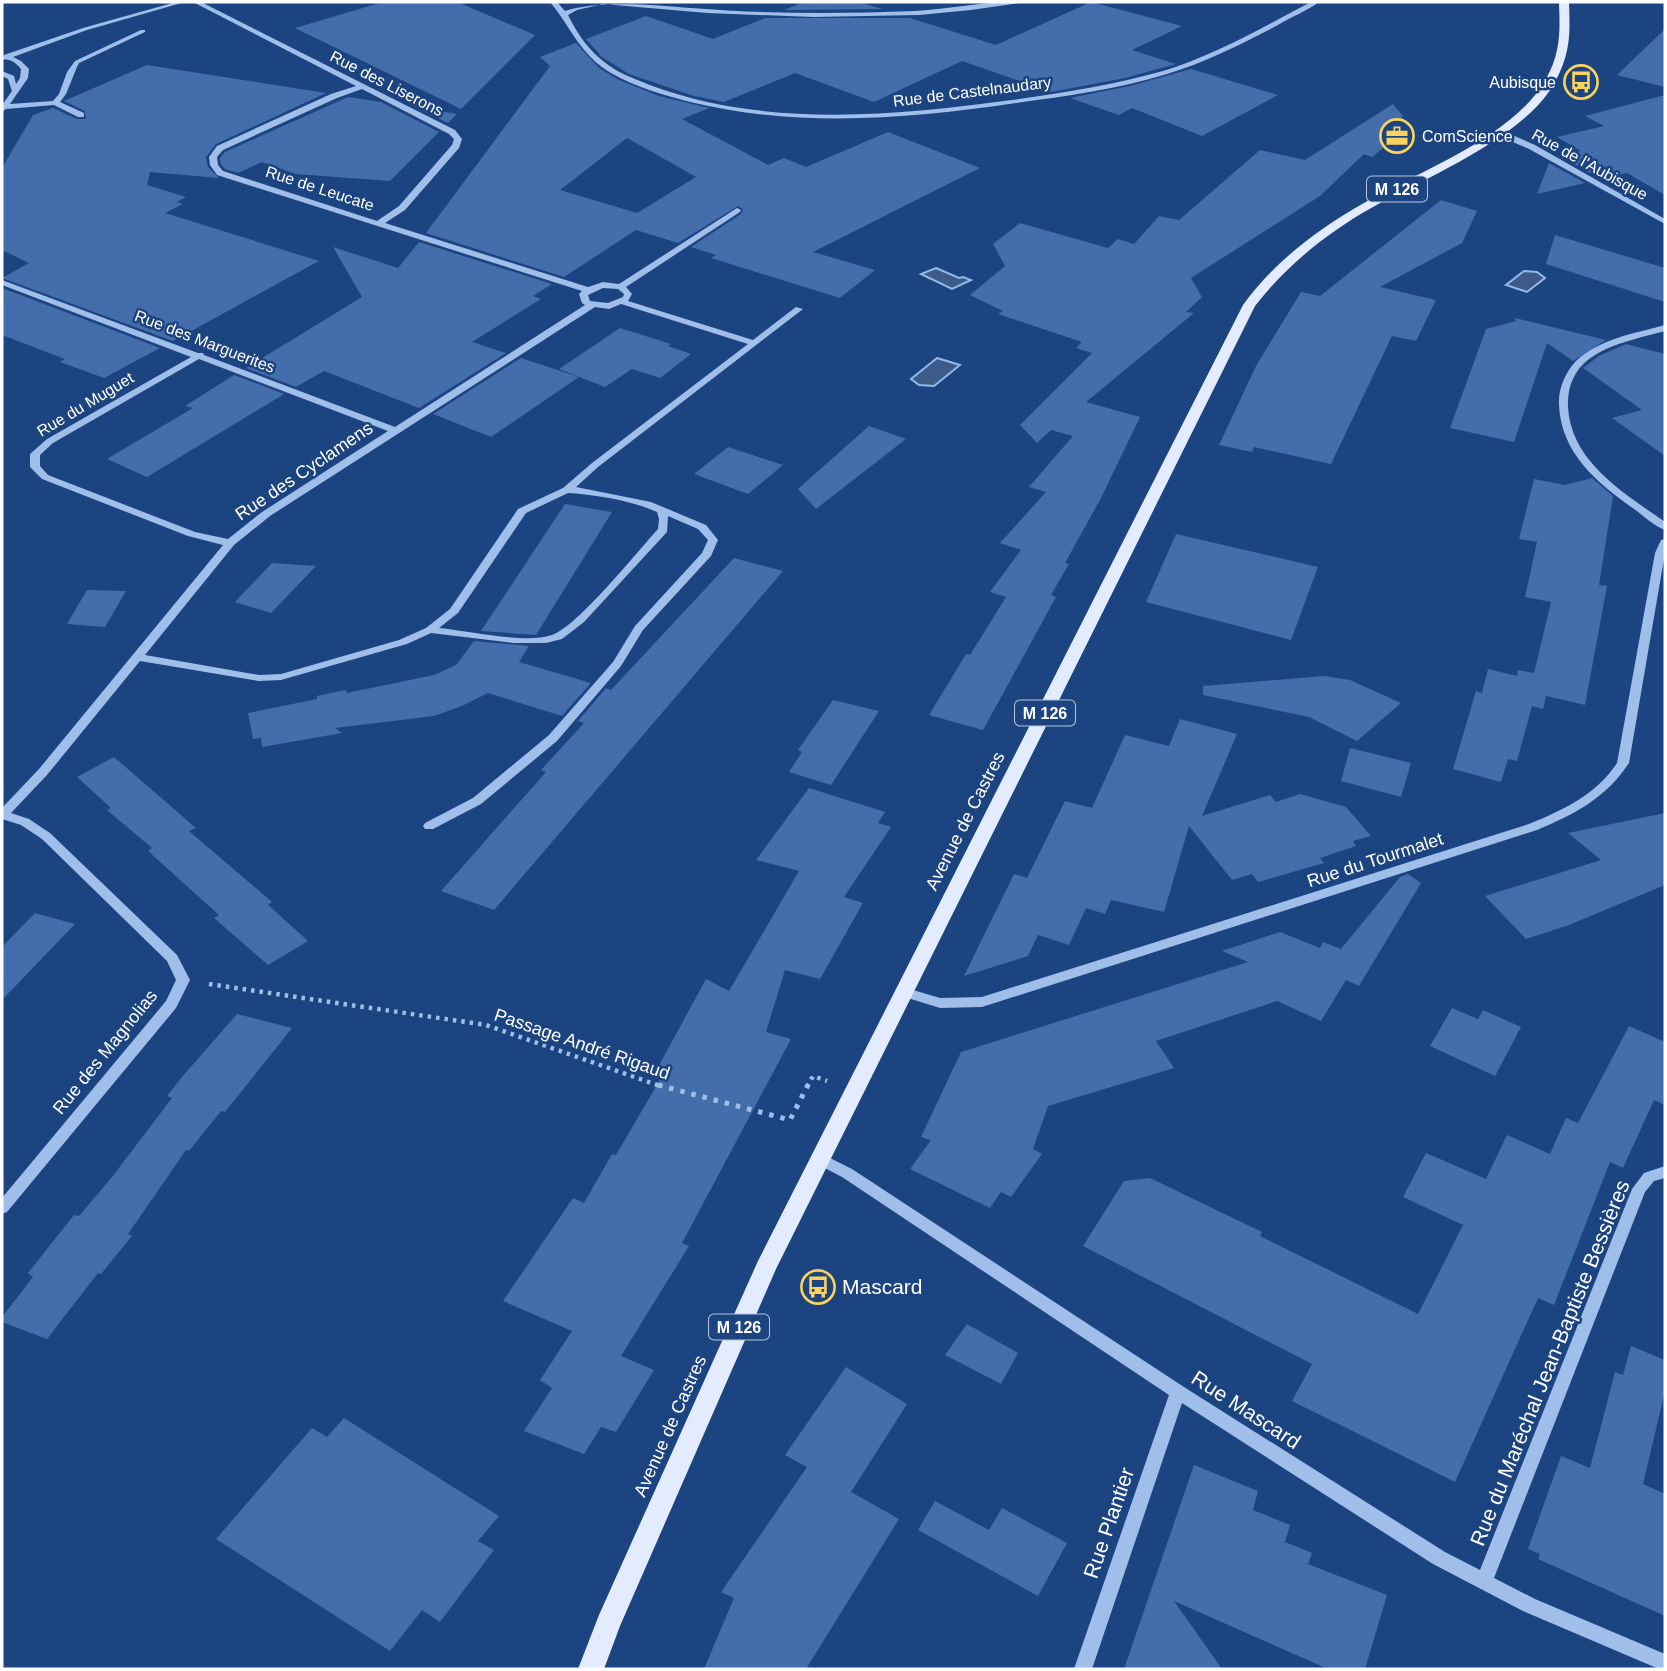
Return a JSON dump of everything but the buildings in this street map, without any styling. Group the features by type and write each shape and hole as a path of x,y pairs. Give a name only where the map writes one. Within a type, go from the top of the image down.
{"main road":[{"name":"Avenue de Castres","path":"591,1669 608,1624 761,1279 1249,304 1298,254 1335,225 1500,133 1534,105 1558,71 1568,40 1569,24 1564,2"}],"street":[{"path":"4,57 158,2"},
{"path":"85,29 182,2"},
{"name":"Rue des Liserons","path":"196,2 452,132 458,139 456,146 402,208 379,223"},
{"name":"Rue de Castelnaudary","path":"553,2 565,14 567,22 592,57 623,77 681,98 741,109 796,114 877,116 970,109 1078,92 1150,76 1215,53 1316,2"},
{"path":"565,14 575,8 603,2 636,3 718,13 846,14 910,12 1023,2"},
{"path":"3,109 55,103 60,100 71,68 77,62 143,31"},
{"path":"3,109 14,89 24,78 25,69 19,62 4,57"},
{"path":"2,73 11,78 14,89"},
{"name":"Rue de Leucate","path":"363,86 334,96 220,148 213,157 214,165 220,173 587,290 603,285 621,287"},
{"path":"55,103 81,115"},
{"name":"Rue de l'Aubisque","path":"1500,133 1532,147 1665,222"},
{"path":"624,302 628,294 621,287 737,210"},
{"name":"Rue des Marguerites","path":"2,282 396,431"},
{"path":"587,290 583,299 592,305 609,306 624,302 752,342"},
{"name":"Rue des Cyclamens","path":"3,814 43,772 230,543 266,514 592,305"},
{"path":"137,657 260,678 281,677 403,642 430,630 454,611 522,511 567,490 594,465 752,342 799,309"},
{"path":"1665,328 1614,344 1584,359 1571,372 1565,385 1563,402 1566,433 1593,471 1665,527"},
{"name":"Rue du Muguet","path":"200,355 51,441 35,454 35,467 45,477 167,525 230,543"},
{"path":"429,826 477,801 553,738 617,663 639,628 707,554 713,540 702,527 647,504 586,491 567,490"},
{"path":"430,630 539,641 560,636 585,614 663,530 661,510"},
{"name":"Rue du Tourmalet","path":"903,992 940,1003 982,1002 1533,827 1581,806 1614,779 1623,763 1660,553 1665,542"},
{"name":"Rue des Magnolias","path":"2,1208 171,1004 183,980 172,958 46,836 25,822 3,814"},
{"name":"Rue Mascard","path":"822,1160 847,1173 1178,1392 1439,1558 1529,1605 1665,1663"},
{"name":"Rue du Maréchal Jean-Baptiste Bessières","path":"1484,1582 1639,1189 1649,1177 1665,1172"},
{"name":"Rue Plantier","path":"1083,1669 1178,1392"}],"path":[{"name":"Passage André Rigaud","path":"215,985 486,1025 667,1088 790,1120 813,1076 828,1082"}],"water":[{"path":"936,268 971,280 952,289 921,274"},
{"path":"1524,271 1537,272 1545,278 1527,292 1506,285"},
{"path":"937,358 960,365 934,386 919,385 911,379"}],"place":[{"name":"Aubisque","path":"1581,82"},
{"name":"ComScience","path":"1397,136"},
{"name":"Mascard","path":"818,1287"}]}
